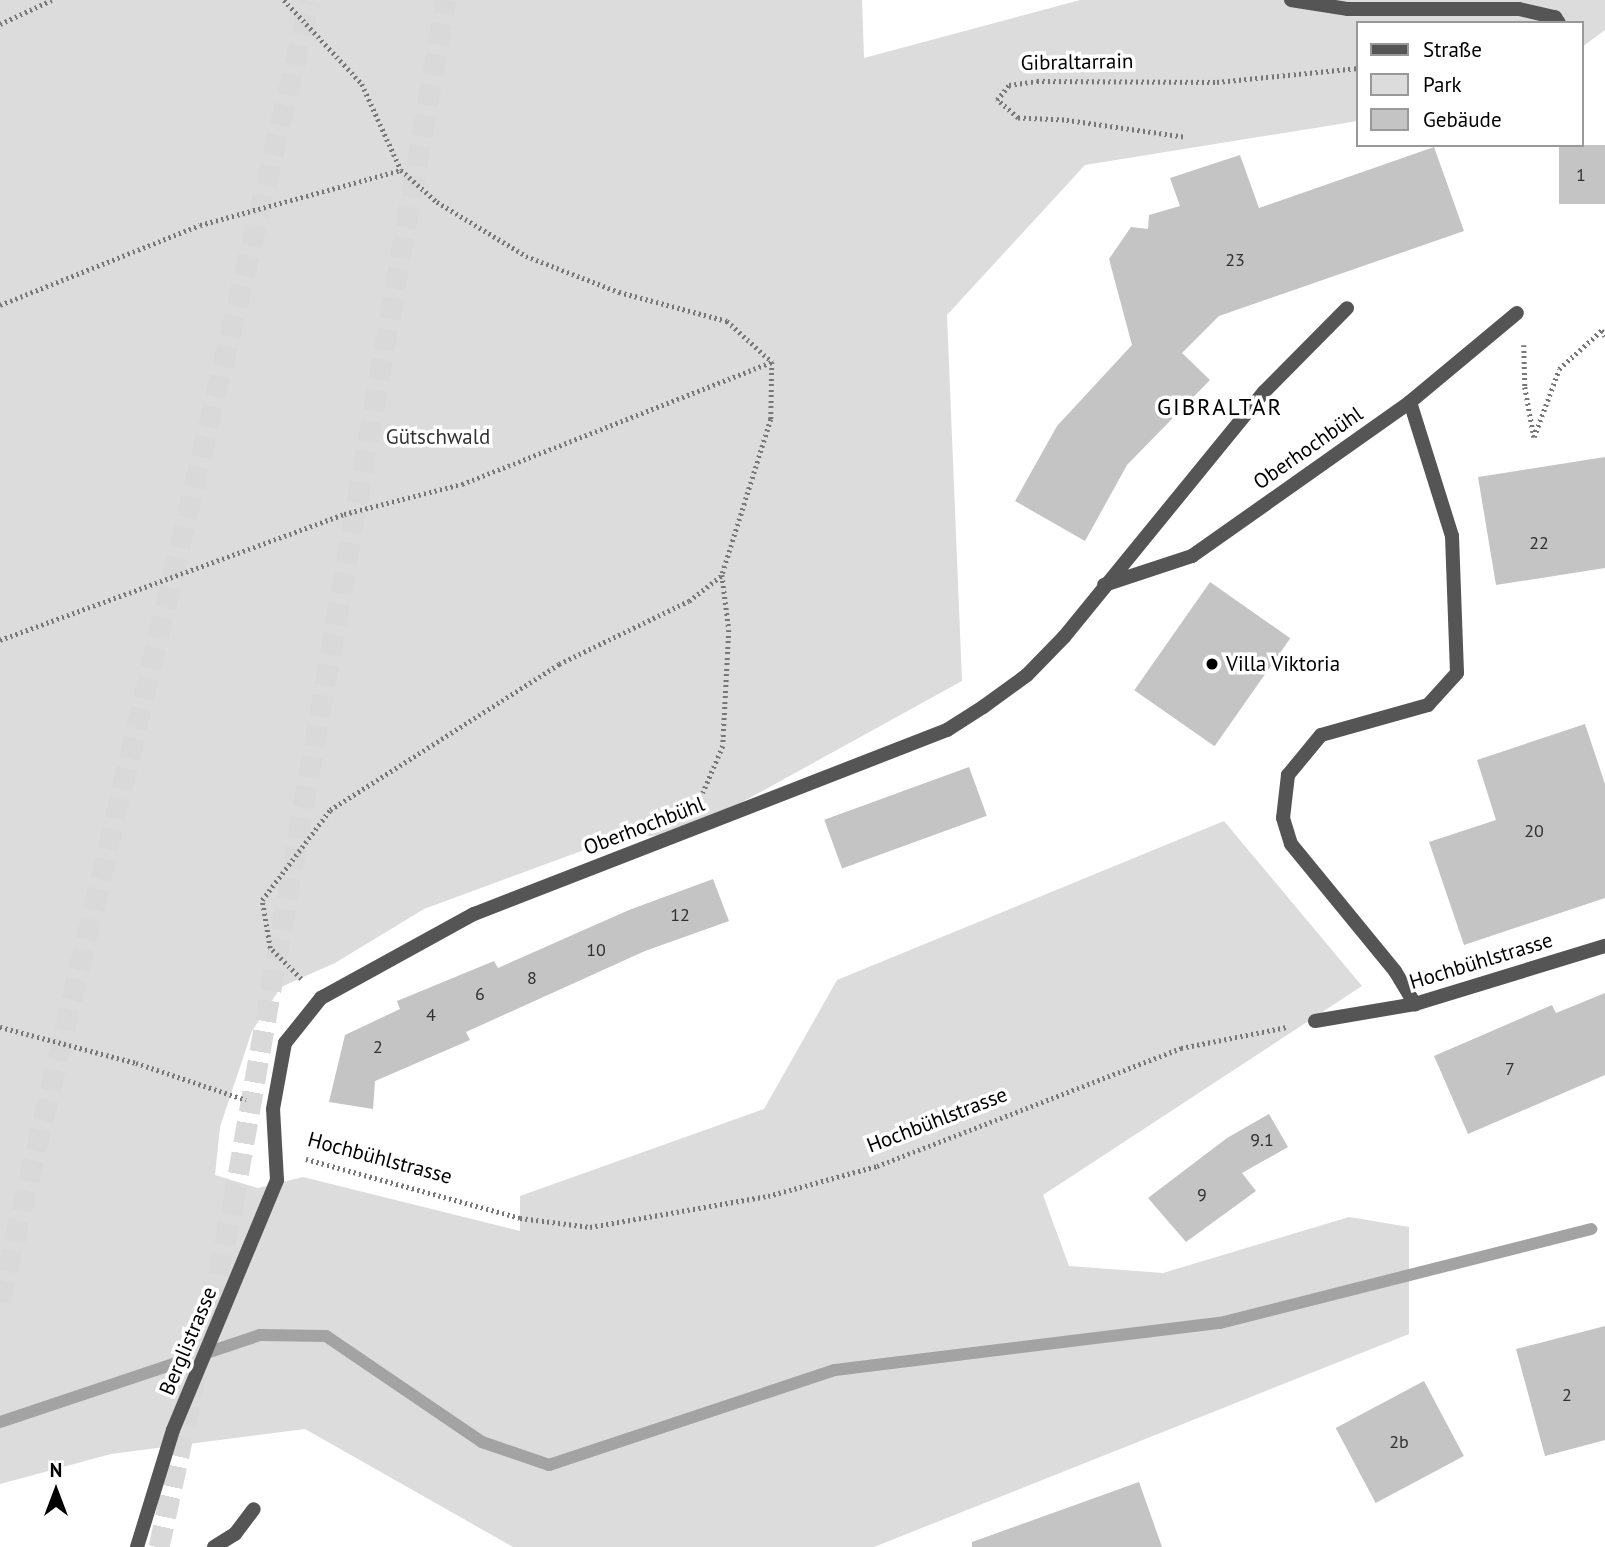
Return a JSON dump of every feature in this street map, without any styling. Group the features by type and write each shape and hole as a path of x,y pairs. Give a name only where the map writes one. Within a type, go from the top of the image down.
{"street":[{"path":"1291,0 1348,9 1519,9 1555,18 1557,21"},
{"name":"Oberhochbühl","path":"276,1152 273,1109 285,1042 321,998 474,914 947,730 1027,675 1065,637 1103,586 1264,392 1347,308"},
{"name":"Oberhochbühl","path":"1103,586 1192,556 1410,402 1517,313"},
{"path":"1410,402 1452,536 1457,673 1429,705 1321,735 1288,775 1283,818 1291,845 1395,971 1415,1004"},
{"name":"Hochbühlstrasse","path":"1315,1021 1415,1004 1605,946"},
{"name":"Berglistrasse","path":"136,1547 173,1430 277,1180 276,1152"},
{"path":"215,1547 235,1534 254,1509"}],"path":[{"path":"0,24 52,0"},
{"path":"284,0 362,84 401,170 437,202 526,256 619,292 727,321 772,362 771,419 722,575 729,631 723,746 686,833"},
{"name":"Gibraltarrain","path":"1182,137 1064,120 1018,118 997,100 1009,85 1037,80 1217,82 1356,68"},
{"path":"0,305 200,225 401,170"},
{"path":"1517,313 1524,325 1525,387 1534,438 1559,369 1601,330 1605,336"},
{"path":"0,640 344,514 461,484 772,362"},
{"path":"321,998 270,948 262,900 330,810 559,664 689,601 722,575"},
{"name":"Hochbühlstrasse","path":"276,1152 520,1218 590,1227 768,1196 877,1166 1181,1048 1315,1021"},
{"path":"0,1027 136,1063 273,1109"}],"green space":[{"name":"Gütschwald","path":"0,0 862,0 864,58 1080,0 1605,0 1605,30 1584,46 1584,21 1356,21 1356,121 1085,165 947,315 962,681 686,833 614,839 424,909 335,963 281,987 252,1031 220,1127 215,1175 258,1188 303,1177 520,1231 520,1196 764,1109 837,980 1224,821 1362,986 1043,1195 1069,1266 1163,1273 1349,1217 1409,1227 1409,1334 874,1547 513,1547 305,1429 111,1454 0,1484"}],"building":[{"path":"1605,145 1605,204 1559,204 1559,147"},
{"path":"1434,147 1464,231 1219,316 1182,353 1210,380 1127,465 1085,541 1015,501 1057,426 1132,345 1109,259 1131,227 1148,229 1149,215 1180,206 1170,178 1240,155 1259,208"},
{"path":"1605,457 1605,568 1496,585 1478,477"},
{"name":"Villa Viktoria","path":"1210,582 1290,638 1215,746 1134,690"},
{"path":"1585,724 1605,784 1605,898 1464,945 1429,842 1496,820 1477,760"},
{"path":"969,767 987,816 842,869 824,820"},
{"path":"713,879 729,921 645,951 466,1032 470,1040 375,1081 373,1109 329,1102 345,1035 400,1009 397,1001 494,961 498,968 629,910"},
{"path":"1605,993 1605,1075 1468,1134 1434,1056 1552,1005 1556,1013"},
{"path":"1269,1114 1288,1147 1242,1173 1256,1191 1186,1242 1148,1198 1227,1138"},
{"path":"1605,1326 1605,1440 1545,1456 1516,1349"},
{"path":"1424,1381 1464,1456 1376,1503 1336,1428"},
{"path":"1139,1482 1162,1547 972,1547 972,1542"}],"waterway":[{"path":"0,1422 260,1335 326,1336 482,1442 549,1465 835,1370 1220,1323 1591,1229"}],"tunnel":[{"path":"0,1301 310,0"},
{"path":"159,1547 233,1204 446,0"}],"place":[{"name":"Villa Viktoria","path":"1212,664"}],"district":[{"name":"GIBRALTAR","path":"1220,407"}]}
